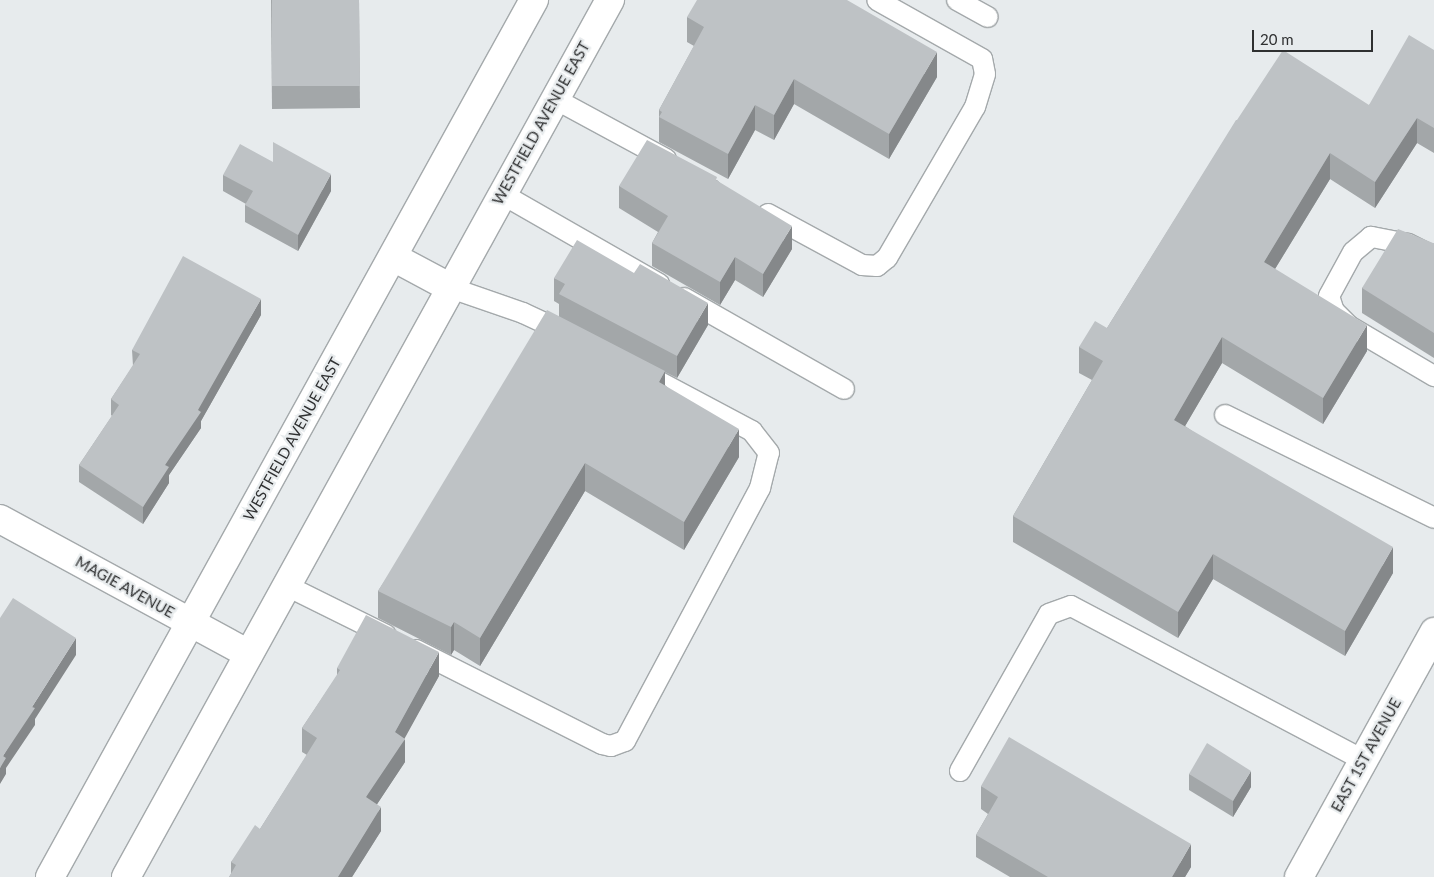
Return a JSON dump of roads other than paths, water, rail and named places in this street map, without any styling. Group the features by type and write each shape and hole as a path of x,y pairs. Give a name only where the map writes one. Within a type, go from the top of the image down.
{"main road":[{"name":"WESTFIELD AVENUE EAST","path":"50,877 394,257 534,0"},
{"name":"WESTFIELD AVENUE EAST","path":"126,877 610,0"},
{"path":"394,257 451,288"},
{"name":"MAGIE AVENUE","path":"0,519 249,654"},
{"name":"EAST 1ST AVENUE","path":"1299,877 1434,632"}],"lane":[{"path":"748,203 862,265 877,266 887,258 975,107 985,74 982,59 877,0"},
{"path":"957,0 988,17"},
{"path":"555,99 687,170"},
{"path":"502,194 844,389"},
{"path":"1434,257 1408,244 1371,237 1353,252 1329,296 1334,311 1349,326 1434,376"},
{"path":"451,288 524,313 573,337"},
{"path":"287,586 602,744 611,746 625,740 760,488 769,453 752,431 624,364"},
{"path":"1225,415 1434,518"},
{"path":"960,771 1049,614 1071,606 1363,760"}]}
